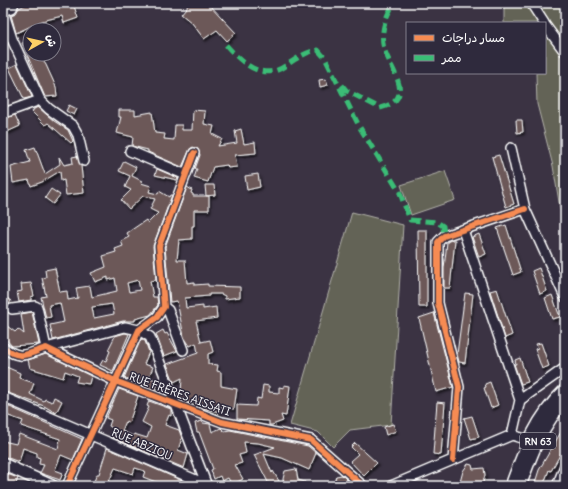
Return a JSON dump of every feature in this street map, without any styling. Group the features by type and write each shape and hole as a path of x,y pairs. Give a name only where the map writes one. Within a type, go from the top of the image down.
{"main road":[{"path":"511,486 549,406 565,390"},
{"name":"RN 63","path":"520,486 533,442 565,401"},
{"path":"3,464 52,486"}],"street":[{"path":"22,3 13,5 3,10 12,39 40,100 49,109 73,126 78,135 84,161"},
{"path":"531,3 543,22"},
{"path":"546,27 565,52"},
{"path":"4,113 40,100"},
{"path":"511,148 525,209 565,297"},
{"path":"130,150 186,175"},
{"path":"67,486 139,330 158,317 164,307 159,246 194,153"},
{"path":"453,460 459,387 438,302 438,246 442,237 525,209"},
{"path":"463,230 520,400 512,435"},
{"path":"12,309 37,307 46,348"},
{"path":"164,307 168,310 183,350"},
{"path":"3,346 12,354 19,356 114,328 131,327 139,330 152,341 174,404 206,485"},
{"name":"RUE FRÈRES AISSATI","path":"46,348 115,381 222,422 311,440 363,486"},
{"path":"520,400 565,368"},
{"name":"RUE ABZIOU","path":"3,397 206,485"},
{"path":"391,486 512,435 533,442"},
{"path":"557,486 565,466"}],"green space":[{"path":"504,3 565,3 565,218 562,220 553,166 537,104 536,74 546,74 546,22 504,22"},
{"path":"445,171 455,200 411,215 401,185"},
{"path":"352,212 403,225 391,425 350,430 333,447 318,432 290,425"}],"building":[{"path":"29,3 73,3 78,18 64,23 62,16 40,22 22,22 22,30 16,33 11,15 16,13 19,8"},
{"path":"190,3 208,3 236,33 227,41 217,30 204,39 192,23 181,14"},
{"path":"30,62 44,62 56,87 57,96 45,97"},
{"path":"17,64 32,97 24,99 9,68"},
{"path":"326,79 328,85 320,87 319,80"},
{"path":"69,105 77,109 74,115 66,111"},
{"path":"38,107 54,121 68,130 73,141 71,143 48,123 45,125 32,112"},
{"path":"119,110 135,110 135,115 152,112 155,133 165,134 164,139 174,140 175,125 182,125 182,130 192,130 193,110 205,111 204,124 214,126 212,134 222,139 218,146 237,143 235,131 241,129 244,144 255,142 256,153 235,155 237,167 228,168 227,165 213,167 208,182 194,178 197,169 195,169 200,155 198,149 193,147 190,149 182,167 148,152 148,150 132,146 133,137 117,133 121,117 119,117"},
{"path":"15,115 20,126 7,132 3,119"},
{"path":"516,120 522,120 523,132 517,133"},
{"path":"35,147 45,174 60,164 59,157 64,165 73,163 72,157 77,156 81,166 84,193 66,195 64,180 61,181 60,171 42,182 31,186 29,180 13,183 11,167 30,162 26,150"},
{"path":"499,155 514,204 506,207 492,157"},
{"path":"124,161 136,167 132,176 142,181 141,183 151,186 149,192 158,194 159,191 169,197 172,195 153,246 156,280 150,281 153,297 157,297 158,305 150,315 135,319 135,321 123,321 53,340 50,325 64,322 60,303 49,305 51,317 46,318 41,297 46,296 42,278 46,277 45,270 55,268 60,292 67,291 68,300 78,298 76,288 90,286 92,297 117,291 115,278 108,280 108,277 95,282 91,273 106,267 103,256 116,252 115,249 123,246 121,241 129,237 127,233 146,220 148,223 158,213 150,209 155,199 143,196 129,209 121,200 131,190 125,187 130,176 119,171","holes":["138,280 140,290 129,292 127,283","112,304 114,314 94,318 92,307"]},
{"path":"157,169 178,178 177,180 155,175"},
{"path":"258,174 260,187 247,190 245,176"},
{"path":"205,185 214,185 215,195 206,196"},
{"path":"187,187 192,190 191,193 193,196 209,196 209,210 194,210 192,239 179,240 177,260 185,260 187,283 194,282 194,285 208,284 208,286 240,287 240,297 225,299 225,296 221,294 209,294 209,296 185,298 186,308 203,306 203,309 216,307 217,318 196,321 201,342 210,340 213,352 208,354 208,364 218,365 217,371 221,372 221,386 237,389 234,409 221,407 220,412 202,408 202,405 196,404 196,402 188,403 180,400 178,394 181,393 182,378 174,382 167,364 198,353 196,343 190,346 184,337 177,301 170,302 165,247"},
{"path":"51,189 60,195 53,204 45,198"},
{"path":"506,225 521,272 513,275 497,228"},
{"path":"418,230 427,230 427,307 419,307"},
{"path":"479,234 486,254 479,257 472,237"},
{"path":"455,240 450,288 444,288 444,268 447,242"},
{"path":"539,268 547,291 540,294 532,271"},
{"path":"31,283 34,296 31,297 31,300 19,302 17,292 22,291 21,284"},
{"path":"497,289 512,335 505,338 490,291"},
{"path":"465,293 473,294 465,363 459,362 457,354"},
{"path":"3,295 11,301 3,313"},
{"path":"552,295 560,317 552,319 545,298"},
{"path":"32,312 39,344 12,346 3,336 3,323 15,332 18,329 24,334 21,314"},
{"path":"434,313 453,387 436,392 419,318"},
{"path":"163,330 165,334 167,333 177,351 164,356 156,334"},
{"path":"125,333 129,334 113,371 100,365 103,360 106,361 110,351 108,350 115,336"},
{"path":"141,339 145,341 149,352 144,364 153,367 149,377 159,382 155,390 124,378"},
{"path":"541,343 549,366 542,369 535,349 538,348 536,344"},
{"path":"46,354 91,376 89,384 76,382 78,376 65,371 63,378 30,368 28,360"},
{"path":"520,358 528,382 521,384 514,364 516,364 515,360"},
{"path":"4,366 20,373 19,378 34,383 30,394 44,401 45,399 52,402 54,397 62,401 56,413 44,406 3,391"},
{"path":"490,382 498,405 491,408 484,388 486,387 485,384"},
{"path":"263,385 269,386 269,392 279,393 279,387 284,388 284,385 290,386 286,416 281,415 283,421 269,425 269,421 237,419 237,405 256,406 257,398 261,399"},
{"path":"119,389 138,396 129,423 126,421 122,431 133,436 134,434 147,438 151,427 142,422 149,407 147,406 149,401 171,409 171,416 169,415 165,425 179,430 182,438 178,450 188,454 184,468 111,437 114,429 109,426 111,420 106,418"},
{"path":"437,402 445,403 441,455 433,454"},
{"path":"3,404 82,439 73,460 61,455 55,470 63,473 60,480 40,473 44,465 39,464 40,458 37,457 37,453 23,448 19,462 3,456 3,441 16,444 19,434 58,449 60,439 21,426 23,421 3,414"},
{"path":"472,416 479,437 471,439 464,418"},
{"path":"202,421 203,423 210,424 212,432 221,428 224,431 230,430 308,446 316,453 309,470 282,458 264,454 272,473 273,471 279,481 270,486 254,455 275,447 258,443 244,442 246,453 239,455 242,463 235,465 243,479 232,485 228,478 222,481 220,476 214,479 211,470 213,469 199,432 197,432 195,423"},
{"path":"393,424 396,431 386,435 384,427"},
{"path":"565,425 565,446 551,471 549,470 543,486 534,486 539,470"},
{"path":"355,443 377,463 364,476 350,461 358,454 351,447"},
{"path":"107,448 194,486 166,486 143,477 145,471 135,468 133,474 115,468 107,486 92,486 97,474 99,474"},
{"path":"468,464 472,465 473,469 484,468 485,475 482,486 459,486 463,471"},
{"path":"296,469 298,480 305,482 306,486 284,486 283,479 285,471"},
{"path":"7,474 18,478 15,486 3,486 3,475 6,476"},
{"path":"342,475 348,481 346,486 333,486 336,476"}],"marked path":[{"path":"342,85 347,91 380,108 392,103 398,97 400,89 398,81 383,44 385,22 395,3"},
{"path":"226,45 238,58 252,68 268,72 285,66 305,54 318,50 325,58 359,126 400,193 410,220 437,222 443,226 444,236"}],"cycle path":[{"path":"67,486 139,330 157,317 164,307 159,246 194,153"},
{"path":"453,460 459,387 438,303 438,242 444,236 525,209"},
{"path":"3,347 14,354 19,355 28,354 46,348 115,381 222,422 311,440 363,486"}]}
